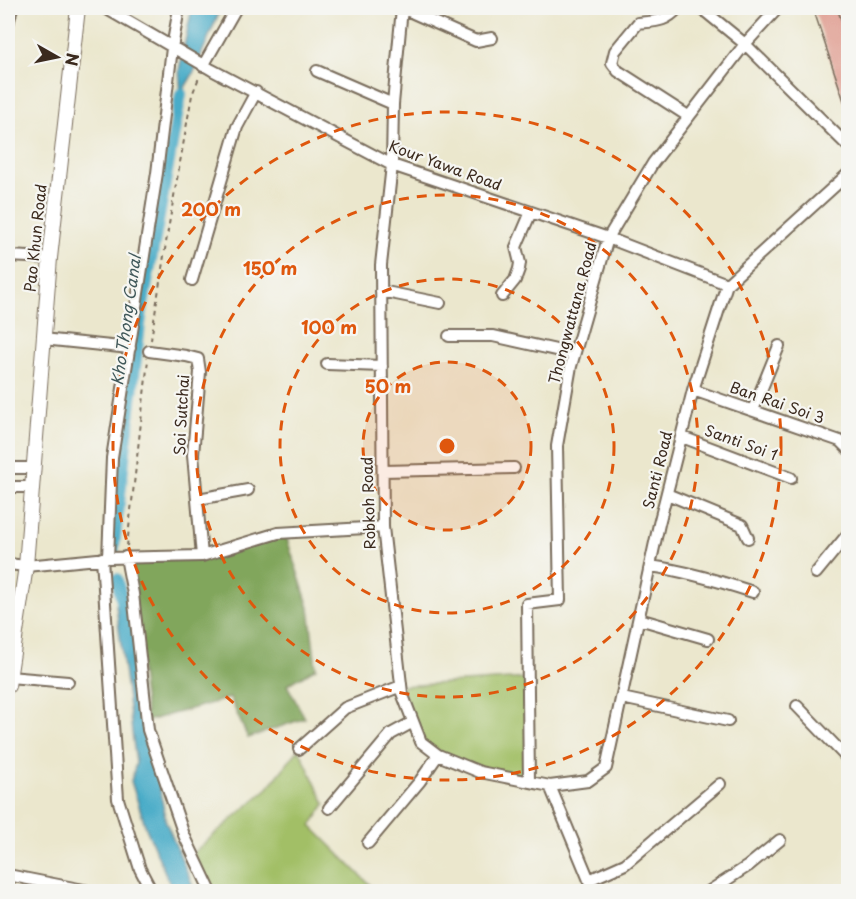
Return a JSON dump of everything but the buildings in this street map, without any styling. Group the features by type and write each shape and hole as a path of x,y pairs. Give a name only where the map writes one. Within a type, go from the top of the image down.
{"main road":[{"name":"Pao Khun Road","path":"8,681 26,566 50,258 78,8"}],"street":[{"path":"8,24 12,8"},
{"name":"Kour Yawa Road","path":"105,8 203,66 392,165 608,238 727,284"},
{"path":"152,891 140,869 118,799 105,558 112,458 157,173 179,8"},
{"path":"203,66 236,8"},
{"path":"402,8 476,41 492,38"},
{"name":"Robkoh Road","path":"402,8 393,104 392,165 381,265 383,527 401,686 421,742 438,755 480,772 550,786"},
{"path":"678,8 661,22 638,23 615,51 612,63 618,71 688,116"},
{"path":"701,8 745,44 849,146"},
{"name":"Thongwattana Road","path":"529,782 527,604 560,600 557,446 574,354 608,238 653,163 745,44 778,8"},
{"path":"317,70 393,104"},
{"path":"192,280 237,127 256,92"},
{"path":"727,284 849,174"},
{"path":"502,296 519,269 520,263 516,247 531,212"},
{"path":"8,256 50,258"},
{"name":"Santi Road","path":"550,786 588,781 606,768 650,567 693,390 727,284"},
{"path":"381,291 440,303"},
{"path":"449,336 494,336 574,354"},
{"path":"43,339 130,348"},
{"path":"753,410 779,346"},
{"name":"Soi Sutchai","path":"150,351 198,359 200,372 193,454 202,556"},
{"path":"327,364 382,366"},
{"name":"Ban Rai Soi 3","path":"693,390 840,441 849,449"},
{"name":"Santi Soi 1","path":"682,437 791,478"},
{"path":"8,468 33,468"},
{"path":"383,471 514,468"},
{"path":"8,487 31,487"},
{"path":"198,499 248,490"},
{"path":"667,494 742,525 748,538"},
{"path":"8,564 26,566 105,558 202,556 278,533 383,527"},
{"path":"816,573 849,534"},
{"path":"126,557 133,594 148,730 184,835 211,891"},
{"path":"650,567 715,579 753,592"},
{"path":"639,619 708,639"},
{"path":"8,681 68,682"},
{"path":"299,748 345,708 401,686"},
{"path":"622,698 728,721"},
{"path":"797,706 846,751"},
{"path":"329,808 391,734 413,722"},
{"path":"368,843 420,781 438,755"},
{"path":"550,786 590,886 625,864 720,784"},
{"path":"708,891 748,866 780,840"},
{"path":"8,875 89,891"}],"path":[{"path":"126,557 142,398 168,230 192,95 203,66"}],"green space":[{"path":"285,533 309,608 316,668 287,685 305,718 248,738 230,698 147,721 127,558 203,559"},
{"path":"528,678 529,782 480,772 421,742 401,686"},
{"path":"299,749 325,804 311,826 376,891 213,891 193,853 268,788"}],"water":[{"path":"192,8 221,8 193,74 181,94 179,70"},
{"path":"116,605 131,615 144,735 154,757 166,822 195,891 173,891 146,828 131,781 136,763"}],"waterway":[{"name":"Kho Thong Canal","path":"113,553 141,316 181,94"},
{"name":"Kho Thong Canal","path":"117,579 124,610"}]}
